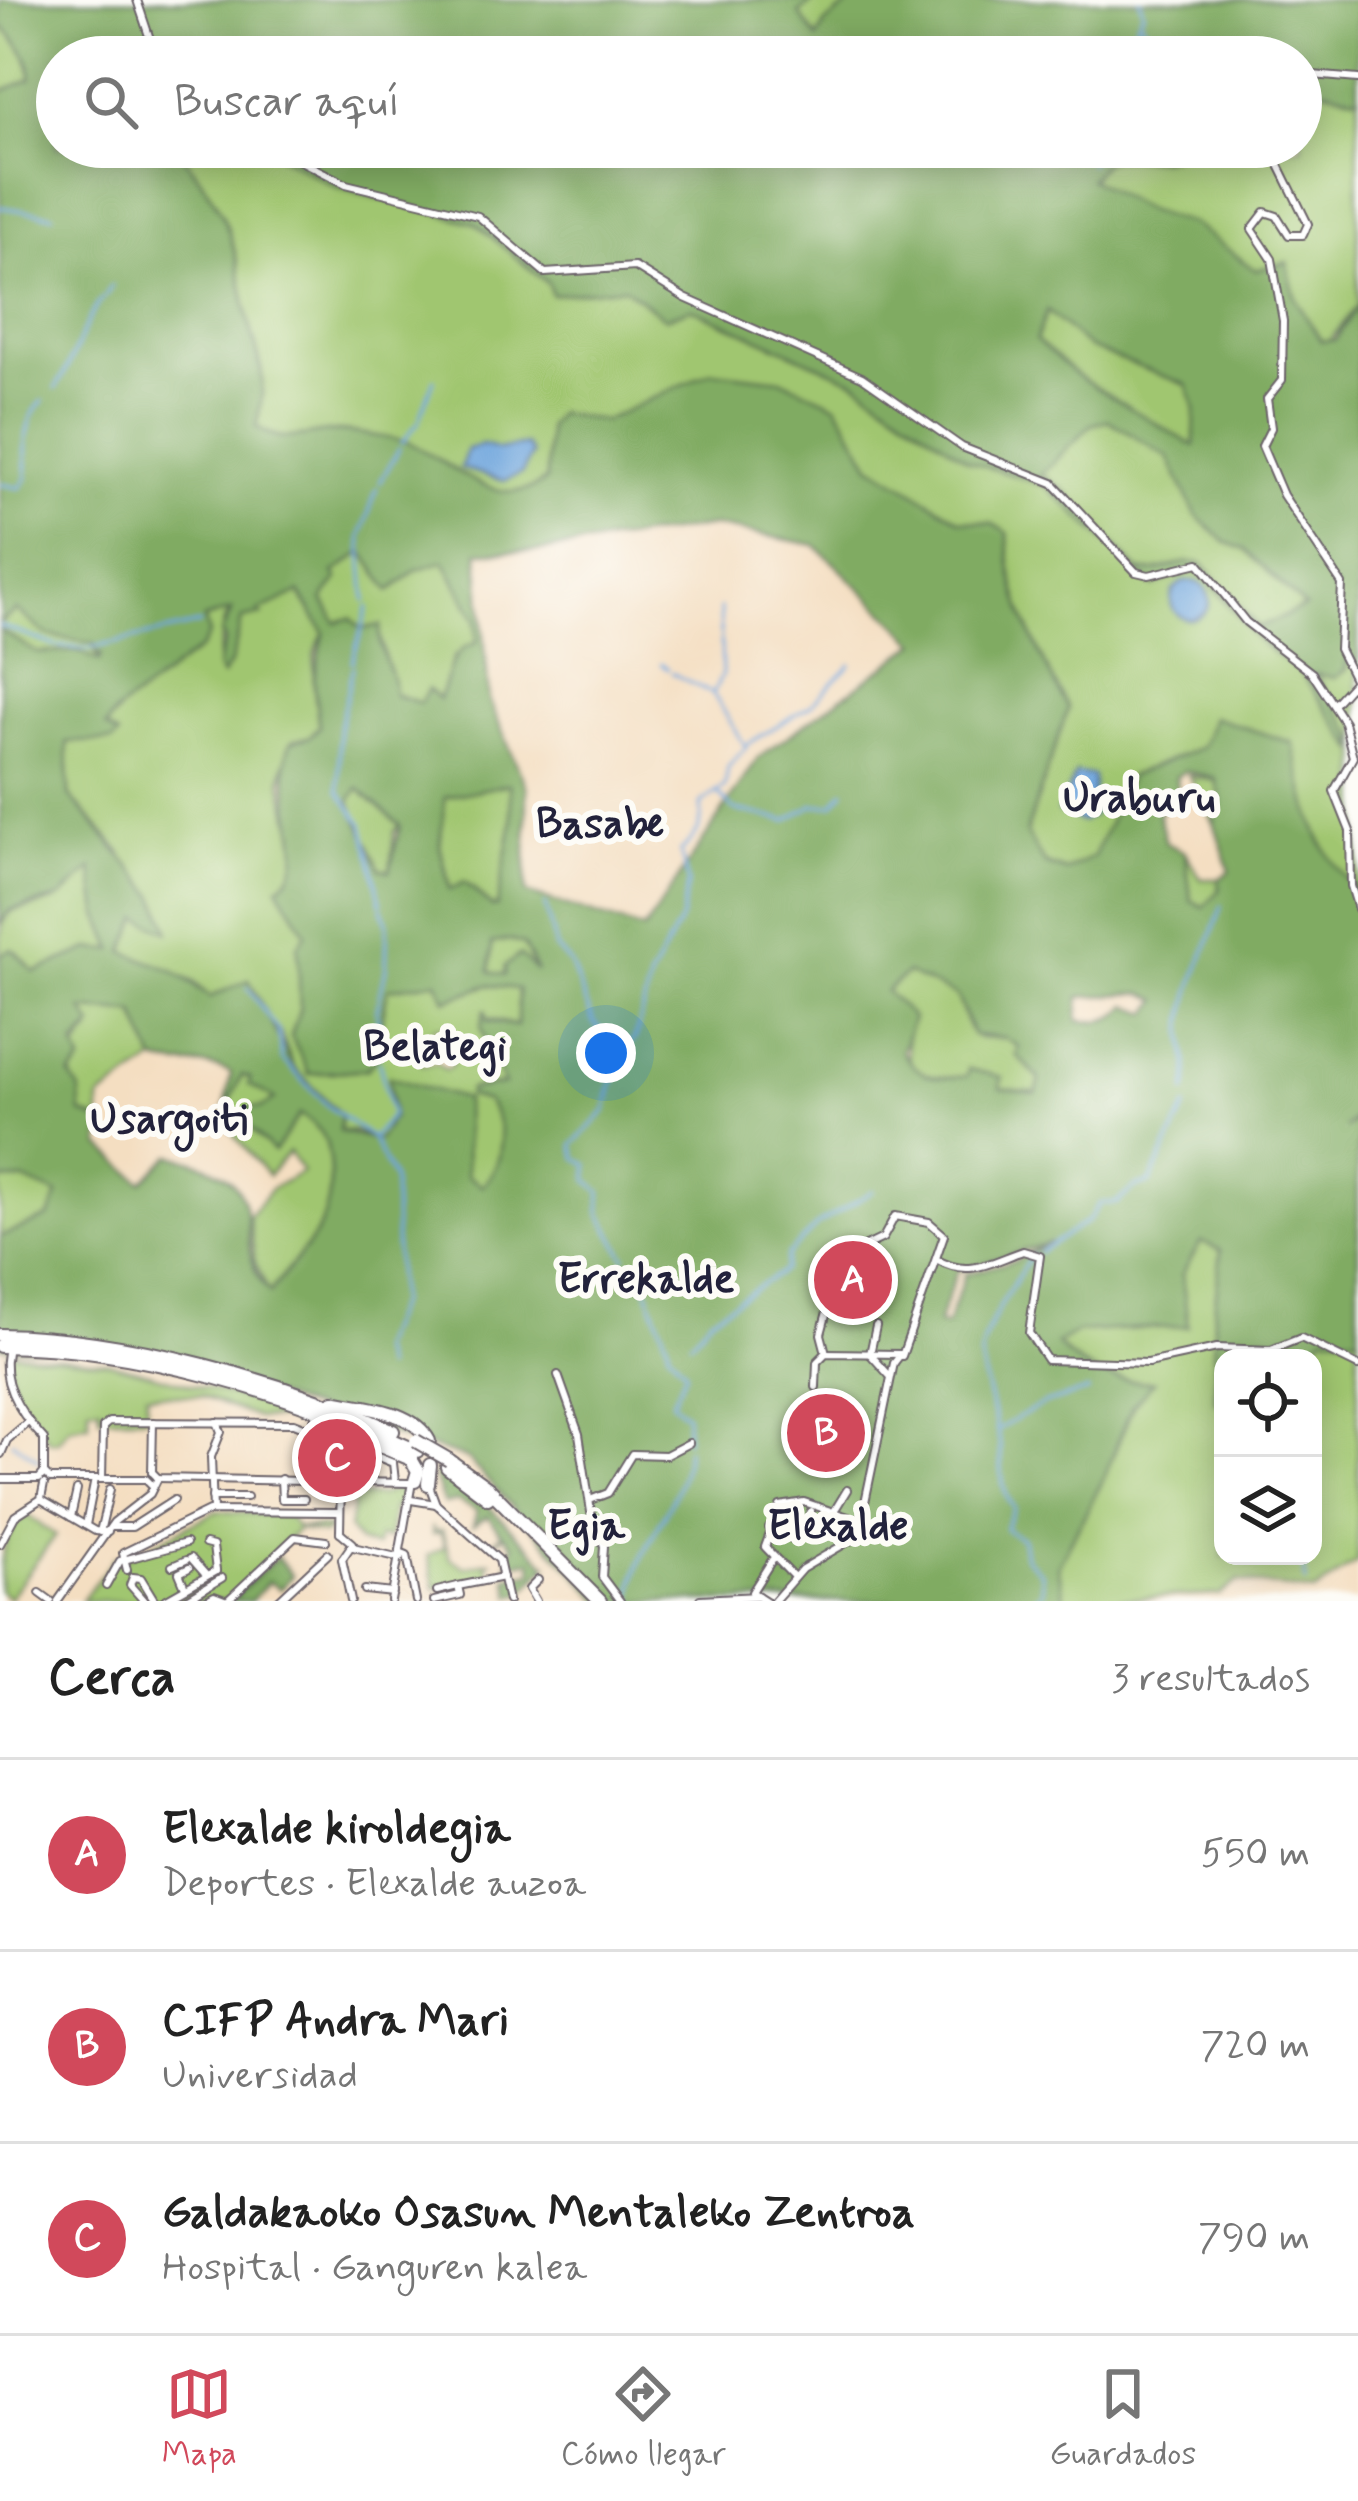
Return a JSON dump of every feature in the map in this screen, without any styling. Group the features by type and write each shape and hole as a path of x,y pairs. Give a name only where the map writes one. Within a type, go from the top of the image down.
{"highway":[{"path":"0,1335 70,1339 399,1416 417,1424 420,1444"},
{"path":"4,1349 83,1351 201,1372 420,1444 489,1489 600,1601"},
{"path":"201,1372 407,1457 417,1467 412,1486"},
{"path":"447,1463 487,1497 588,1601"},
{"path":"412,1486 430,1465"}],"street":[{"path":"136,0 149,36"},
{"path":"1322,76 1358,79"},
{"path":"314,168 346,184 478,216 545,273 634,266 685,298 862,377 962,446 1053,483 1136,572 1149,575 1198,563 1246,622 1312,674 1334,704 1354,748 1334,791 1350,831 1351,886 1358,909"},
{"path":"1280,168 1308,224 1303,235 1289,235 1276,216 1265,212 1252,229 1272,259 1283,321 1282,380 1266,401 1271,426 1262,446 1283,495 1343,586 1339,649 1355,681 1334,704"},
{"path":"826,1353 870,1354 889,1360 902,1356 944,1235 928,1222 894,1216 879,1240 862,1248"},
{"path":"936,1259 962,1269 999,1264 1023,1251 1040,1256 1029,1333 1047,1360 1148,1364 1217,1348 1270,1351 1301,1339 1358,1366"},
{"path":"826,1353 820,1334 841,1260"},
{"path":"870,1354 876,1326"},
{"path":"0,1544 15,1516 41,1499 44,1479 44,1439 27,1424 2,1364 4,1349"},
{"path":"816,1387 816,1366 826,1353"},
{"path":"700,1599 752,1595 770,1601 794,1577 854,1540 863,1522 891,1378 889,1360"},
{"path":"558,1376 577,1422 590,1500 604,1546 602,1577 620,1601"},
{"path":"40,1593 54,1601 106,1530 150,1494 153,1422"},
{"path":"213,1511 211,1456 221,1432 218,1422"},
{"path":"86,1526 99,1479 106,1423 294,1423 332,1434 393,1463 422,1503"},
{"path":"1,1454 7,1439 27,1424"},
{"path":"317,1479 332,1434"},
{"path":"590,1500 614,1486 632,1454 666,1455 689,1443"},
{"path":"0,1479 317,1479 412,1486 495,1554 508,1601"},
{"path":"281,1479 282,1499 304,1499"},
{"path":"341,1480 340,1532 353,1547 407,1555 416,1601"},
{"path":"412,1486 422,1503"},
{"path":"365,1590 392,1597 410,1520 412,1486"},
{"path":"106,1530 110,1489"},
{"path":"70,1517 76,1490"},
{"path":"833,1513 847,1490"},
{"path":"212,1497 247,1497"},
{"path":"41,1499 86,1526 106,1530 132,1527 174,1500"},
{"path":"794,1577 765,1547 774,1513 788,1502 863,1522"},
{"path":"422,1503 436,1504"},
{"path":"410,1520 422,1503"},
{"path":"106,1586 125,1551 213,1511 340,1512"},
{"path":"770,1528 797,1541 811,1511"},
{"path":"205,1601 214,1596 227,1601 295,1537 326,1541 340,1532"},
{"path":"326,1541 328,1554"},
{"path":"123,1560 186,1543"},
{"path":"205,1544 213,1546 219,1574 235,1590"},
{"path":"342,1558 353,1547"},
{"path":"328,1554 342,1558"},
{"path":"282,1599 328,1554"},
{"path":"342,1558 351,1601"},
{"path":"752,1595 772,1559"},
{"path":"123,1560 162,1597 205,1574 219,1574"},
{"path":"172,1566 188,1562 205,1574"},
{"path":"184,1586 178,1573 188,1562"},
{"path":"184,1601 219,1574"},
{"path":"135,1575 131,1587 144,1601"},
{"path":"438,1596 460,1595 458,1586 503,1576"},
{"path":"536,1601 529,1589 538,1580"}],"green space":[{"path":"0,0 815,0 799,13 815,36 36,36 36,168 192,168 225,221 237,259 260,365 262,390 256,426 268,433 290,437 346,432 405,441 475,481 511,492 546,480 548,426 558,413 604,421 712,371 780,379 837,405 871,465 960,520 991,523 1008,533 1019,602 1068,708 1026,833 1045,864 1066,871 1094,856 1130,776 1202,747 1213,717 1293,743 1321,841 1358,890 1358,1114 1345,1128 1358,1119 1358,1337 1325,1335 1308,1349 1214,1349 1221,1250 1201,1242 1182,1274 1188,1326 1078,1332 1057,1344 1101,1375 1154,1382 1132,1406 1103,1480 1058,1566 1065,1601 601,1601 467,1459 237,1384 115,1351 0,1347 0,1237 49,1217 58,1195 24,1180 0,1180 0,955 12,949 35,972 90,949 114,950 98,912 92,869 60,898 10,910 0,923 0,630 37,653 80,651 99,661 101,654 96,654 94,644 46,635 17,610 0,623 0,92 31,79 26,55 0,22","holes":["713,526 815,545 917,643 758,758 644,930 526,893 527,788 489,700 478,552 540,551","363,552 390,591 416,570 444,561 476,619 477,643 456,657 439,699 428,689 420,703 394,695 380,644 381,625 361,629 351,618 336,622 323,599 338,579 334,573","300,592 324,633 314,679 319,727 309,737 291,742 286,759 295,860 290,875 278,886 306,933 298,946 300,1008 291,1036 309,1074 367,1069 382,1051 380,1029 388,989 437,981 446,1000 488,985 518,989 517,1026 488,1021 485,1009 481,1028 504,1084 469,1090 468,1096 487,1101 500,1133 499,1156 482,1186 467,1175 465,1099 389,1077 393,1117 378,1140 339,1131 341,1115 294,1068 249,980 210,997 173,970 124,952 139,918 169,932 168,927 155,895 69,795 67,742 113,741 118,736 106,727 115,713 200,649 209,634 204,619 232,610 221,633 225,640 217,667 222,676 231,662 242,619 262,615 258,612","1185,771 1215,778 1222,801 1214,823 1230,871 1219,879 1219,891 1204,907 1191,900 1185,852 1166,843 1158,813 1179,803 1176,777","509,784 512,823 497,906 492,907 464,882 450,890 440,846 445,797","358,788 400,825 390,871 380,869 350,801","492,943 523,944 537,972 520,955 505,966 505,975 490,972","907,973 957,996 973,1035 1004,1038 1019,1047 1016,1055 1040,1080 1036,1093 1000,1088 1002,1077 969,1069 967,1076 922,1072 902,1051 913,1018 886,991","1143,993 1159,1000 1149,1013 1128,1005 1106,1020 1078,1020 1080,997","83,1010 135,1013 155,1061 212,1066 231,1073 224,1113 242,1075 250,1078 249,1085 275,1099 261,1108 249,1107 246,1124 274,1152 300,1114 320,1130 329,1158 327,1207 314,1236 270,1293 256,1273 241,1196 230,1180 207,1166 171,1155 142,1182 101,1146 100,1121 81,1113 80,1090 70,1076 82,1062 75,1045 93,1026","1051,1242 1016,1260 965,1274 946,1326 938,1324 957,1271"]},
{"path":"815,0 855,0 822,36 815,36 799,13"},
{"path":"855,0 1358,0 1358,97 1322,89 1322,36 819,36 825,24"},
{"path":"0,22 25,55 31,79 0,92"},
{"path":"1322,89 1358,97 1358,305 1327,344 1300,308 1287,263 1256,271 1193,224 1148,211 1090,180 1097,168 1322,168"},
{"path":"192,168 302,168 339,188 475,223 548,284 552,295 624,287 665,318 690,308 855,381 1017,475 1046,486 1153,585 1193,570 1208,579 1256,639 1300,672 1358,753 1358,890 1321,841 1293,743 1213,718 1203,747 1130,776 1094,856 1065,871 1044,863 1026,834 1068,708 1019,602 1008,533 991,523 960,520 871,465 837,405 712,371 603,421 558,413 548,427 546,480 527,490 507,492 467,478 391,439 341,431 285,437 256,426 262,391 260,365 237,259 225,221"},
{"path":"302,168 1099,168 1090,179 1148,211 1193,224 1256,270 1287,262 1295,298 1321,341 1335,340 1358,305 1358,660 1345,663 1347,669 1335,678 1316,674 1353,733 1358,753 1300,672 1256,639 1209,579 1192,570 1153,586 1046,486 969,461 855,381 691,308 665,318 624,287 552,295 548,283 475,223 339,188","holes":["1047,311 1089,348 1187,385 1195,407 1194,446 1080,378 1036,340","1108,420 1168,457 1196,515 1225,542 1244,549 1305,607 1258,628 1203,564 1138,570 1062,488 1041,475 1091,425"]},
{"path":"1047,311 1122,358 1188,385 1195,407 1194,447 1080,378 1036,340"},
{"path":"1108,420 1168,456 1196,515 1225,542 1244,549 1305,607 1258,628 1203,564 1155,575 1138,570 1040,476 1091,425"},
{"path":"363,552 390,591 416,570 444,560 476,619 477,644 454,656 439,700 428,695 420,703 394,694 379,634 335,623 323,598 337,580 333,573"},
{"path":"299,592 324,633 314,666 319,726 309,737 294,740 282,773 297,850 290,876 278,886 307,933 299,1022 291,1036 309,1074 367,1069 382,1051 380,1029 388,989 437,981 447,1000 488,985 518,989 517,1026 484,1017 481,1028 504,1084 470,1089 469,1096 487,1100 500,1133 499,1156 482,1186 467,1175 464,1099 389,1078 393,1117 377,1141 355,1131 338,1131 341,1115 294,1068 281,1034 241,985 210,997 194,982 124,952 139,918 121,852 69,795 67,742 110,733 106,728 135,693 200,649 203,620 232,609 224,621 218,658 231,662 242,619","holes":["446,1026 452,1065 446,1070 436,1063 423,1065 413,1049 432,1043 433,1029"]},
{"path":"17,610 47,635 95,644 99,661 80,651 37,653 0,630 0,623"},
{"path":"1357,656 1358,744 1315,673"},
{"path":"1189,776 1218,781 1222,801 1214,823"},
{"path":"509,783 512,823 497,906 492,907 468,884 451,891 440,846 444,797"},
{"path":"358,788 400,825 394,832 390,871 380,870 350,801"},
{"path":"1185,852 1201,879 1219,879 1219,891 1204,907 1191,900"},
{"path":"92,868 98,912 114,950 90,949 35,972 17,952 0,955 7,916 56,900"},
{"path":"492,942 523,943 539,972 517,956 506,975 489,974"},
{"path":"906,972 957,996 969,1029 979,1038 1004,1038 1020,1047 1041,1080 1036,1093 1006,1091 968,1069 968,1076 930,1078 913,1069 906,1016 885,991"},
{"path":"82,1009 135,1013 155,1061 100,1098 100,1121 81,1113 74,1091 74,1059 91,1031"},
{"path":"242,1075 250,1077 249,1085 275,1098 247,1125 273,1151 300,1114 323,1136 329,1158 330,1190 321,1223 269,1293 255,1262 249,1216 272,1188 302,1172 289,1152 268,1176 222,1120"},
{"path":"0,1180 24,1180 58,1193 49,1217 0,1237"},
{"path":"1201,1242 1221,1249 1214,1313 1214,1565 1322,1565 1322,1349 1307,1349 1324,1334 1358,1337 1358,1561 1314,1592 1238,1581 1220,1595 1065,1601 1058,1566 1103,1480 1133,1406 1152,1382 1100,1374 1057,1345 1078,1332 1187,1326 1182,1274"},
{"path":"9,1352 107,1362 253,1401 333,1431 331,1436 281,1418 257,1418 201,1396 147,1394 146,1417 100,1417 100,1407 89,1407 89,1423 69,1427 58,1441 49,1441 15,1390"},
{"path":"440,1470 470,1488 548,1565 522,1593 511,1596 507,1577 533,1572 531,1561 508,1564 513,1545 504,1535 491,1544 502,1534 488,1516 473,1525 477,1511 458,1501 444,1504 434,1477"},
{"path":"400,1487 405,1509 393,1507 389,1539 379,1537 376,1547 359,1542 349,1529 354,1496 380,1496"},
{"path":"217,1511 288,1516 297,1528 332,1528 324,1534 298,1529 228,1601 81,1601 115,1557 118,1562"},
{"path":"27,1515 56,1535 9,1598 0,1591 4,1549 12,1530"},
{"path":"432,1526 434,1532 442,1531 450,1558 465,1567 492,1561 487,1564 490,1576 435,1588 428,1555 445,1547 441,1533 433,1534"},
{"path":"277,1557 292,1576 280,1589 268,1582 251,1601 231,1601"}],"water":[{"path":"483,445 498,450 526,445 532,454 522,473 504,481 461,468 467,449"},
{"path":"1190,581 1204,586 1209,600 1204,614 1190,619 1176,614 1171,600 1176,586"},
{"path":"1076,773 1093,776 1093,815 1082,822 1058,812"}],"waterway":[{"path":"1131,36 1143,12 1140,0"},
{"path":"1140,21 1152,36"},
{"path":"0,207 53,215"},
{"path":"106,295 112,285"},
{"path":"55,389 103,298"},
{"path":"402,443 419,421 434,379"},
{"path":"0,484 20,488 27,478 28,428 43,401"},
{"path":"380,482 399,449"},
{"path":"366,601 361,537 377,488"},
{"path":"352,662 368,607"},
{"path":"625,1257 600,1212 601,1192 588,1180 588,1164 577,1158 573,1145 606,1111 619,1057 636,1036 651,975 681,919 688,882 680,852 697,832 701,804 725,786 728,767 746,747 713,694 722,674 720,608"},
{"path":"0,626 56,646 87,649 200,624"},
{"path":"661,664 668,669"},
{"path":"746,745 811,705 851,664"},
{"path":"353,667 339,728 339,791 363,824 381,903"},
{"path":"672,673 713,694"},
{"path":"718,793 735,810 787,821 813,805 833,805 844,791"},
{"path":"545,905 556,948 571,965 593,1021 620,1055"},
{"path":"1186,1092 1188,1005 1222,906"},
{"path":"382,907 388,926"},
{"path":"380,1055 377,1010 386,968 387,929"},
{"path":"248,988 278,1031 282,1059 328,1106 372,1138 393,1179 398,1302 378,1349 384,1369"},
{"path":"373,1137 392,1115 379,1062"},
{"path":"1039,1252 1088,1221 1100,1203 1116,1203 1137,1186 1150,1183 1186,1107"},
{"path":"690,1342 711,1317 784,1270 787,1255 817,1225 873,1191"},
{"path":"1032,1255 993,1321 981,1358 999,1439 1003,1484 1014,1508 1005,1529 1022,1539 1025,1557 1041,1573 1042,1591 1033,1601"},
{"path":"644,1280 651,1298"},
{"path":"652,1302 669,1348"},
{"path":"668,1350 686,1371 672,1402 686,1415 686,1440"},
{"path":"997,1430 1043,1404 1088,1391"},
{"path":"12,1441 39,1460"},
{"path":"632,1601 640,1562 677,1488 686,1449"},
{"path":"1303,1565 1306,1582"}],"place":[{"name":"Elexalde kiroldegia","path":"853,1280"},
{"name":"CIFP Andra Mari","path":"826,1433"},
{"name":"Galdakaoko Osasun Mentaleko Zentroa","path":"337,1458"}],"district":[{"name":"Uraburu","path":"1139,799"},
{"name":"Basabe","path":"600,825"},
{"name":"Belategi","path":"435,1048"},
{"name":"Usargoiti","path":"169,1120"},
{"name":"Errekalde","path":"646,1280"},
{"name":"Egia","path":"586,1527"},
{"name":"Elexalde","path":"838,1527"}]}
